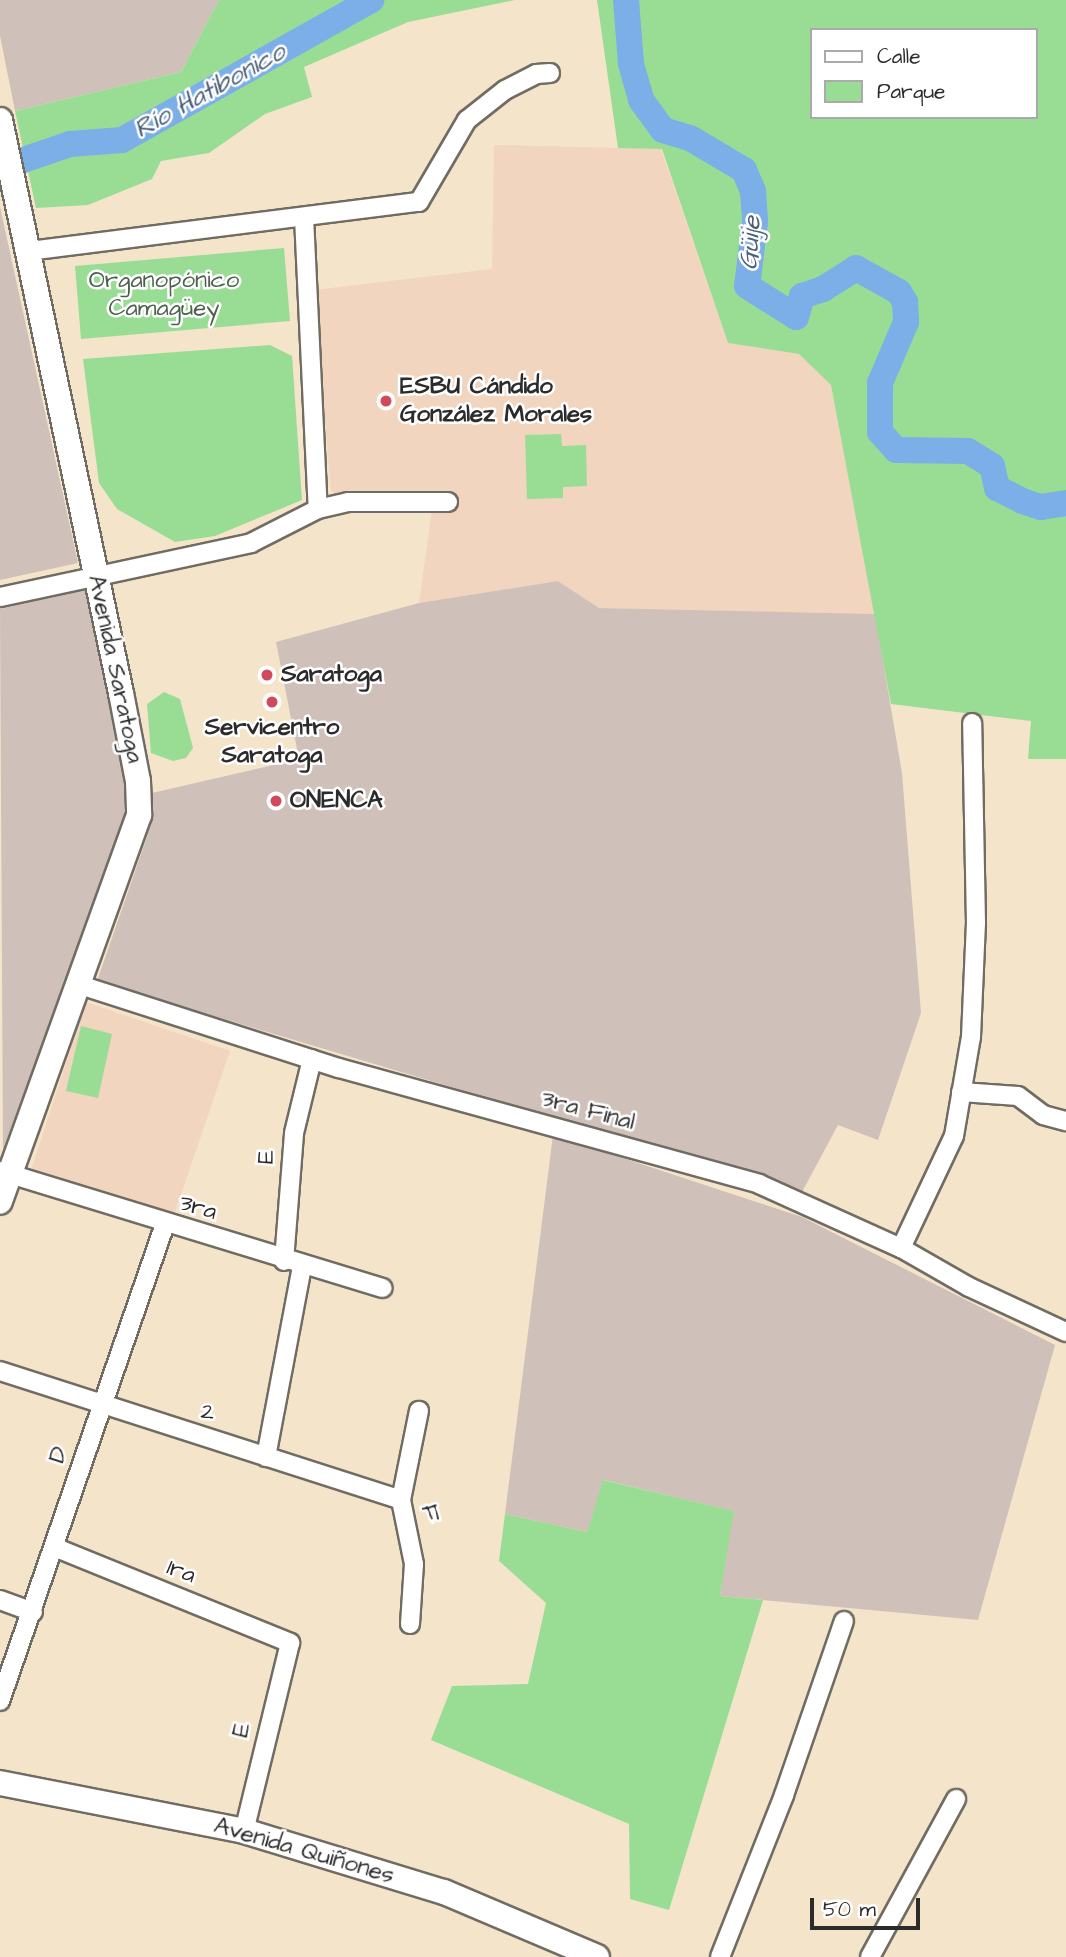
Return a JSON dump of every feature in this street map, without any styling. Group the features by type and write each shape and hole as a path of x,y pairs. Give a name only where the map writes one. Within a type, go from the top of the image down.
{"main road":[{"name":"Avenida Saratoga","path":"0,120 138,781 139,815 5,1172 0,1202"},
{"name":"Avenida Quiñones","path":"0,1783 244,1831 444,1892 597,1957"}],"street":[{"path":"29,251 419,202 467,120 505,90 536,74 550,73"},
{"path":"304,217 318,509"},
{"path":"0,597 251,543 318,509 348,502 448,502"},
{"path":"901,1248 954,1136 971,1037 976,923 972,723"},
{"name":"3ra Final","path":"77,984 313,1059 759,1184 901,1248 969,1287 1066,1332"},
{"name":"E","path":"284,1261 294,1133 313,1059"},
{"path":"961,1092 1018,1096 1043,1115 1066,1121"},
{"name":"3ra","path":"5,1172 302,1267 383,1288"},
{"name":"D","path":"0,1701 166,1224"},
{"path":"266,1457 302,1267"},
{"name":"2","path":"0,1371 401,1500"},
{"name":"F","path":"410,1625 414,1564 401,1500 419,1411"},
{"name":"1ra","path":"54,1547 290,1643"},
{"path":"0,1600 33,1612"},
{"path":"720,1957 784,1795 844,1621"},
{"name":"E","path":"244,1831 290,1643"},
{"path":"870,1957 956,1799"}],"shaded area":[{"path":"0,0 219,0 181,72 15,111 0,36"},
{"path":"494,145 661,149 728,343 799,354 831,385 875,614 599,608 558,581 419,603 433,502 348,502 331,491 314,290 492,269"},
{"path":"0,207 78,563 0,580"},
{"path":"558,581 599,608 875,614 902,773 921,1013 878,1140 838,1125 802,1192 97,981 148,834 152,793 299,759 276,642 419,603"},
{"path":"85,590 127,783 127,811 3,1150 0,609"},
{"path":"86,1002 230,1051 174,1215 30,1173"},
{"path":"553,1135 802,1217 1055,1345 978,1620 720,1596 733,1511 604,1480 587,1532 505,1514"}],"green space":[{"path":"219,0 515,0 408,22 304,67 312,97 265,114 209,153 161,161 152,179 88,205 36,208 15,111 181,72"},
{"path":"597,0 1066,0 1066,759 1028,759 1031,721 891,704 831,385 799,354 728,343 662,149 618,148"},
{"name":"Organopónico Camagüey","path":"284,248 290,321 81,339 75,266"},
{"path":"270,345 292,356 302,500 215,536 175,542 117,509 99,483 83,359"},
{"path":"561,434 562,446 586,445 587,486 563,487 563,498 527,499 525,435"},
{"path":"164,692 180,699 193,748 186,758 173,761 151,753 147,704"},
{"path":"81,1026 112,1034 98,1098 66,1091"},
{"path":"603,1480 734,1511 720,1596 763,1600 669,1910 630,1899 629,1824 431,1740 452,1686 528,1684 546,1603 499,1561 505,1514 587,1532"}],"waterway":[{"name":"Río Hatibonico","path":"0,168 70,144 122,140 371,0"},
{"name":"Güije","path":"626,0 631,64 641,100 663,130 690,138 744,170 753,191 755,222 747,286 796,317 802,296 823,289 856,268 899,292 905,302 906,322 880,383 880,432 896,450 968,451 992,466 997,488 1022,501 1041,507 1066,503"}],"place":[{"name":"ESBU Cándido González Morales","path":"386,401"},
{"name":"Saratoga","path":"267,675"},
{"name":"Servicentro Saratoga","path":"272,702"},
{"name":"ONENCA","path":"276,801"}]}
